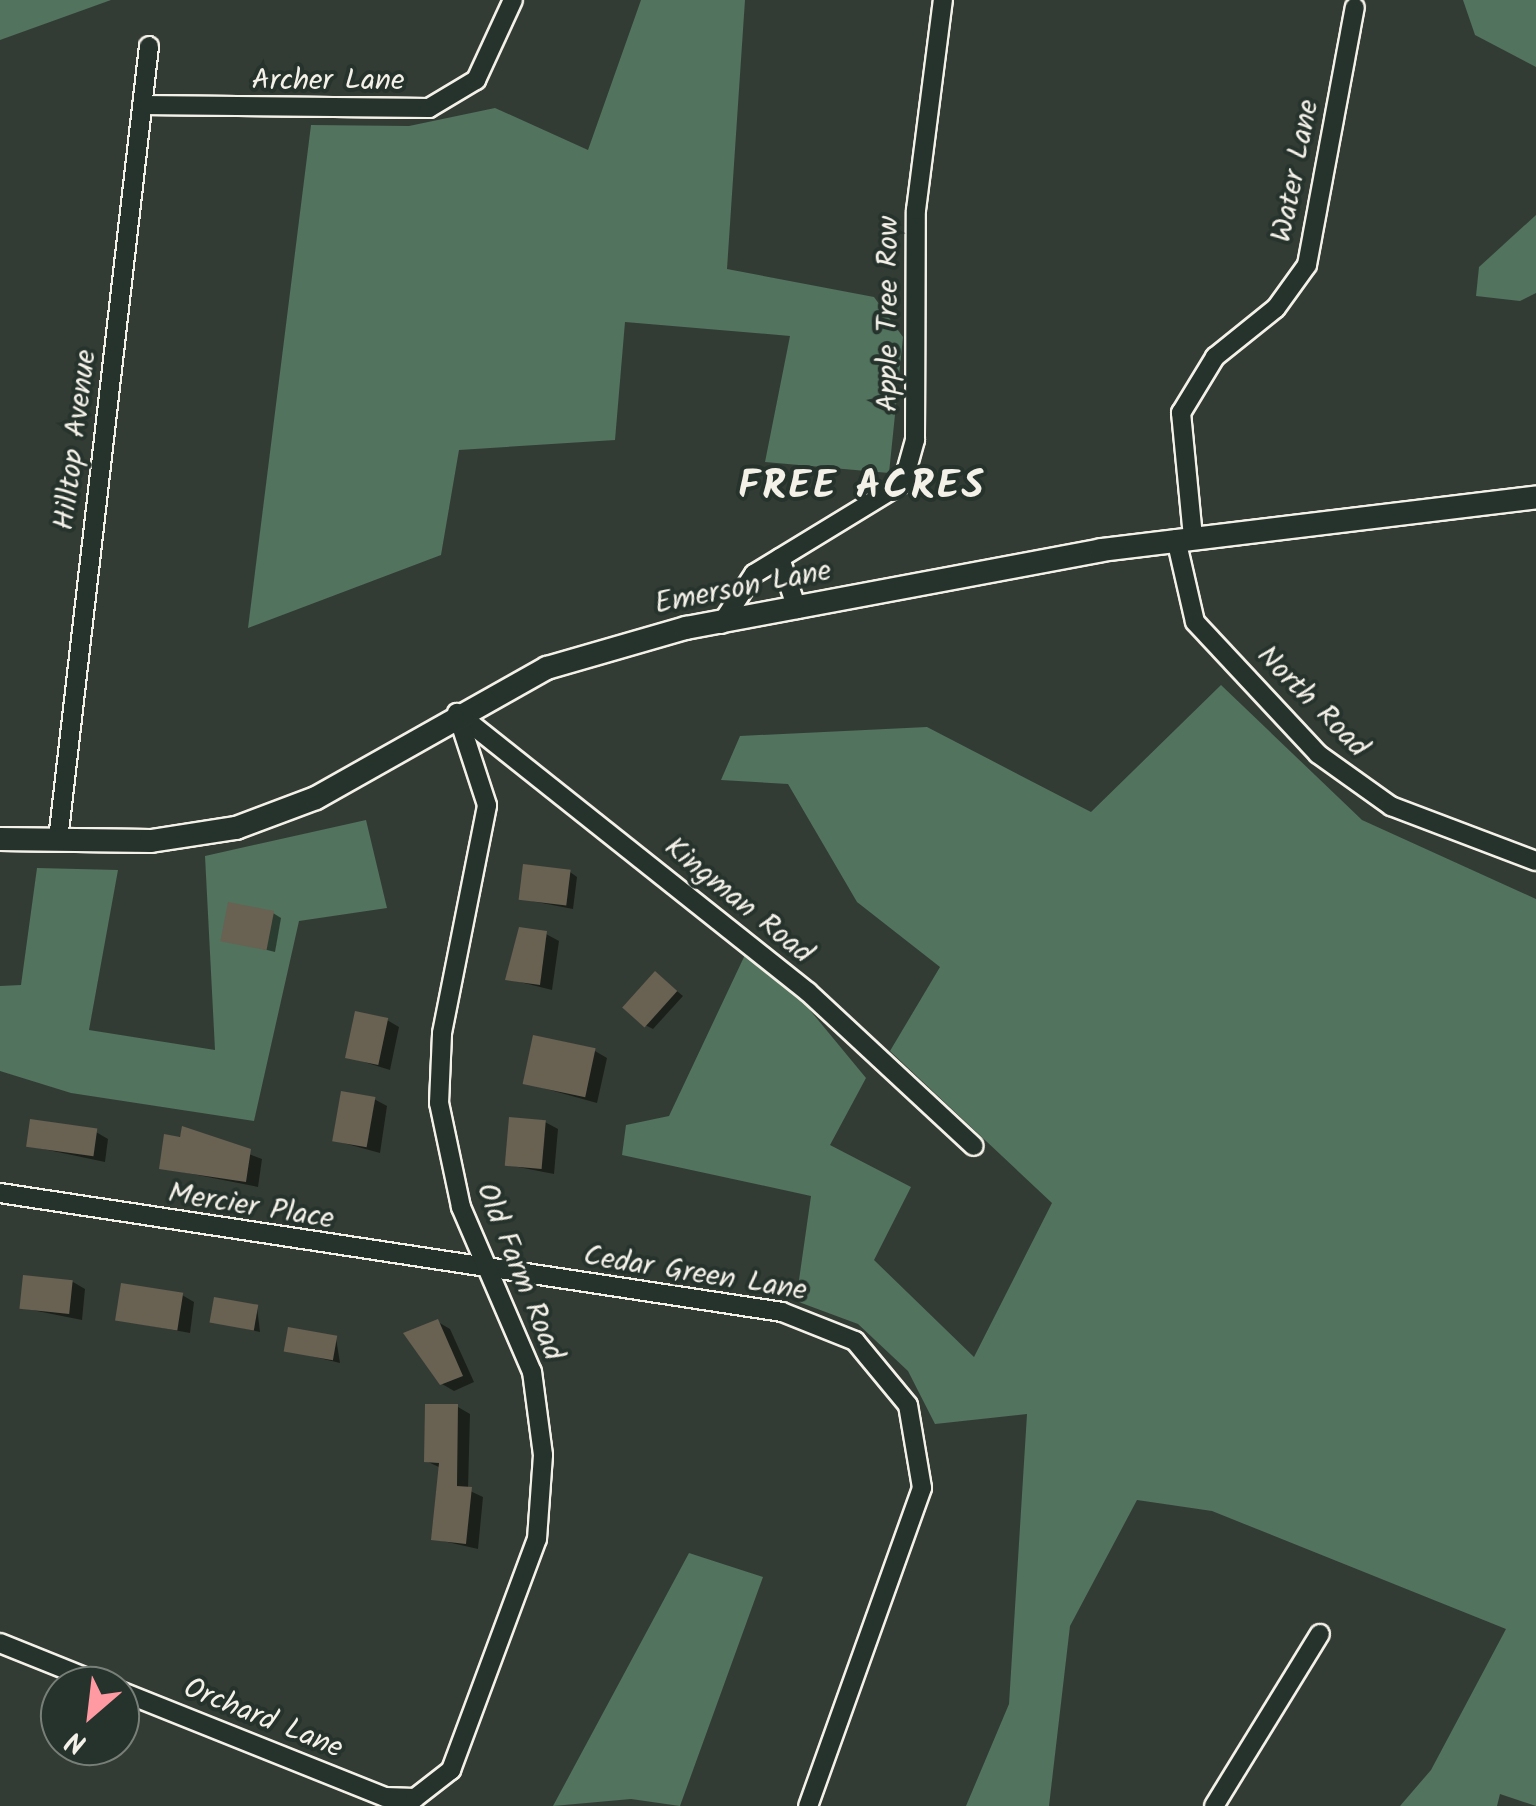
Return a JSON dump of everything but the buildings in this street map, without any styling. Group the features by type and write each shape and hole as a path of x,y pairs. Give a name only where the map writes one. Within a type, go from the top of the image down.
{"street":[{"name":"Archer Lane","path":"142,104 429,108 476,80 513,0"},
{"name":"Apple Tree Row","path":"721,624 754,574 872,506 907,469 916,440 916,210 943,0"},
{"name":"Water Lane","path":"1185,538 1181,413 1215,357 1276,308 1307,265 1355,7"},
{"name":"Hilltop Avenue","path":"58,840 149,46"},
{"name":"Emerson Lane","path":"0,839 194,837 276,816 457,713 604,649 797,609 1185,538 1536,497"},
{"name":"North Road","path":"1185,538 1195,622 1318,754 1391,806 1536,861"},
{"path":"780,558 797,609"},
{"name":"Kingman Road","path":"457,713 808,992 974,1146"},
{"name":"Old Farm Road","path":"385,1797 431,1791 451,1770 536,1539 540,1413 494,1272 461,1207 439,1103 442,1032 487,805 457,713"},
{"name":"Mercier Place","path":"0,1193 494,1272"},
{"name":"Cedar Green Lane","path":"494,1272 810,1319 869,1352 901,1390 919,1437 920,1504 808,1806"},
{"path":"1214,1806 1320,1634"},
{"path":"0,1644 56,1666"},
{"name":"Orchard Lane","path":"140,1699 385,1797"}],"green space":[{"path":"0,0 111,0 0,40"},
{"path":"641,0 745,0 727,269 874,297 903,337 889,473 765,462 790,336 625,322 615,440 459,450 441,555 248,628 311,125 409,126 495,108 588,150"},
{"path":"1463,0 1536,0 1536,67 1475,35"},
{"path":"1536,215 1536,293 1520,301 1476,296 1479,267"},
{"path":"1221,685 1362,820 1536,899 1536,1806 1500,1794 1497,1806 1400,1806 1431,1770 1506,1629 1212,1511 1137,1500 1070,1626 1049,1806 966,1806 1009,1704 1027,1414 935,1424 908,1371 858,1324 796,1301 811,1196 622,1155 626,1125 669,1116 752,940 866,1078 830,1145 911,1187 874,1260 974,1357 1052,1203 890,1051 940,967 857,902 788,784 721,780 740,736 927,727 1091,812"},
{"path":"366,820 387,908 299,921 254,1121 71,1093 0,1071 0,986 21,985 37,868 118,870 89,1030 215,1050 205,856"},
{"path":"689,1553 763,1577 680,1806 631,1799 553,1806"}],"district":[{"name":"FREE ACRES","path":"862,487"}]}
